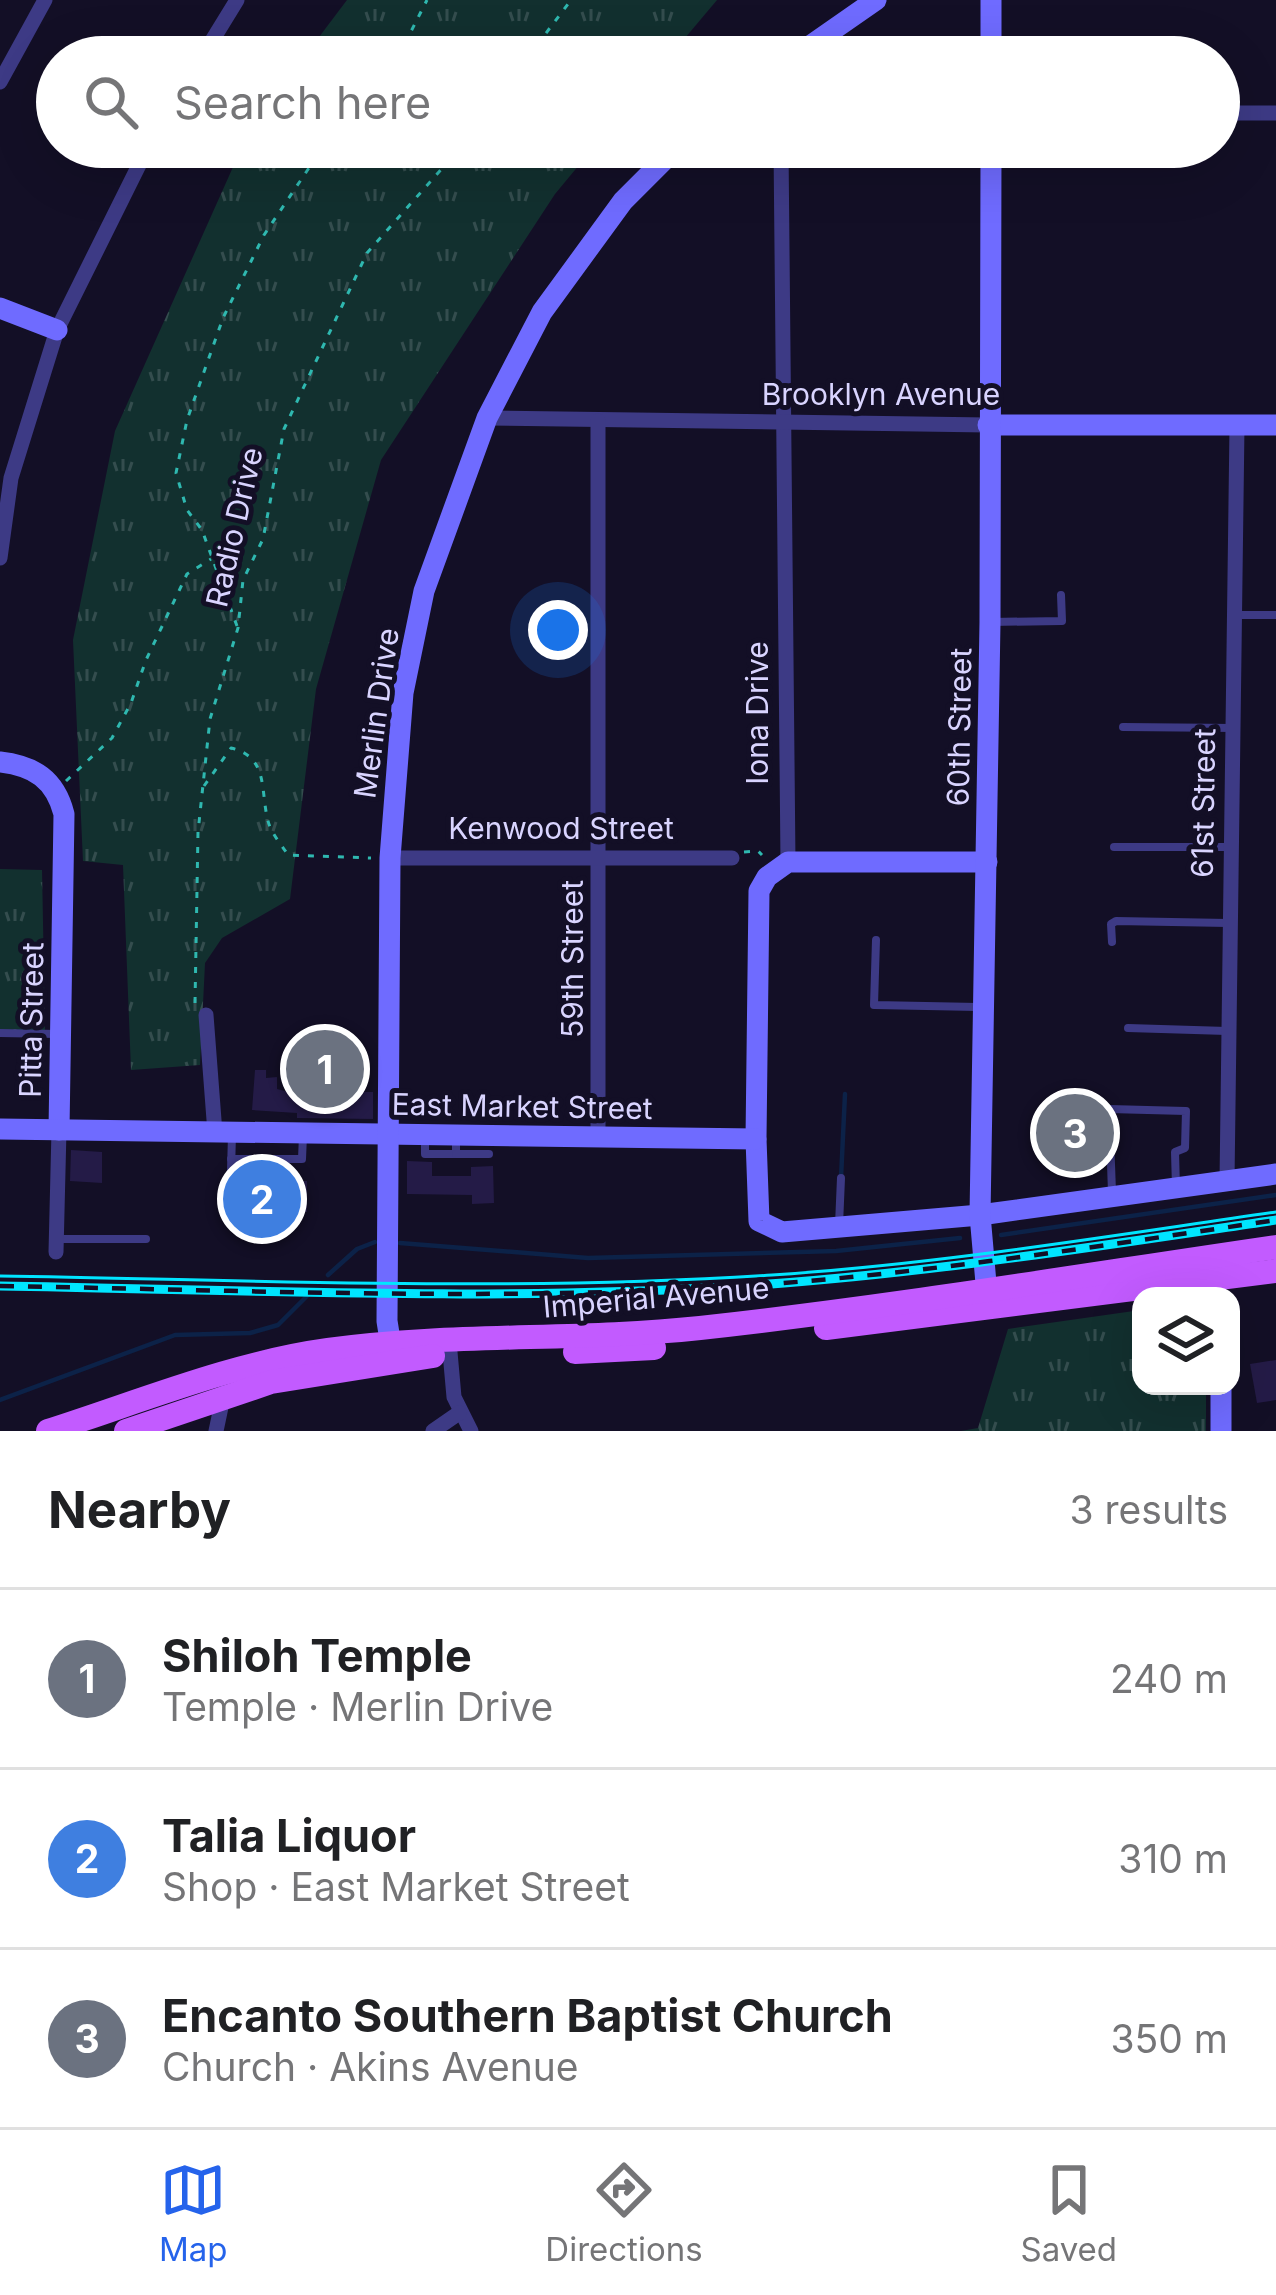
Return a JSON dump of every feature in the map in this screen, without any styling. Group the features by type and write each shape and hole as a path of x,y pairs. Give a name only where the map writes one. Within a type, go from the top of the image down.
{"main road":[{"name":"Imperial Avenue","path":"1222,1277 1276,1246"},
{"name":"Imperial Avenue","path":"48,1431 224,1385 322,1351 449,1348 672,1331 1276,1271"},
{"name":"Imperial Avenue","path":"125,1431 224,1385"}],"street":[{"path":"0,82 45,0"},
{"path":"215,36 237,0"},
{"path":"824,36 875,0"},
{"path":"991,0 991,36"},
{"path":"1240,113 1276,113"},
{"path":"0,558 11,478 57,331 138,168"},
{"name":"Merlin Drive","path":"393,1351 387,1306 390,858 404,693 424,591 487,418 542,313 623,201 656,168"},
{"name":"Iona Drive","path":"781,168 782,865 759,891 759,1221 782,1232 838,1227"},
{"name":"60th Street","path":"986,1298 980,1215 990,622 991,168"},
{"path":"0,308 57,331"},
{"name":"Brooklyn Avenue","path":"487,418 1276,425"},
{"name":"59th Street","path":"598,421 598,1137"},
{"name":"61st Street","path":"1227,1181 1237,426"},
{"path":"0,763 34,770 56,791"},
{"name":"Pitta Street","path":"56,791 64,814 57,1246"},
{"name":"Kenwood Street","path":"390,858 732,858"},
{"path":"782,865 987,862"},
{"path":"206,1015 223,1133"},
{"name":"East Market Street","path":"0,1129 389,1134 425,1136 456,1145 598,1137 756,1139"},
{"path":"838,1227 980,1215 1276,1174"},
{"path":"449,1348 459,1413 471,1431"},
{"path":"216,1431 224,1385"},
{"path":"1221,1395 1221,1431"},
{"path":"433,1431 459,1413"}],"lane":[{"path":"990,622 1062,621 1061,595"},
{"path":"1236,615 1276,615"},
{"path":"1123,727 1234,728"},
{"path":"1114,847 1232,847"},
{"path":"1112,942 1116,921 1230,922"},
{"path":"876,940 874,1005 985,1007"},
{"path":"1128,1028 1228,1031"},
{"path":"0,1033 60,1034"},
{"path":"1113,1198 1109,1109 1186,1111 1185,1148 1175,1153 1176,1189"},
{"path":"223,1133 231,1159 230,1205"},
{"path":"231,1159 302,1159 303,1134"},
{"path":"456,1145 489,1154"},
{"path":"838,1227 841,1178"},
{"path":"57,1246 146,1239"}],"path":[{"path":"409,36 427,0"},
{"path":"544,36 571,0"},
{"path":"238,628 176,473 187,420 223,318 264,236 309,168"},
{"name":"Radio Drive","path":"206,1015 195,1003 194,968 210,719 238,628 243,580 263,539 284,429 367,254 443,168"},
{"path":"56,791 112,738 187,574 212,558"},
{"path":"203,788 231,748 248,752 260,766 268,826 288,855 390,858"},
{"path":"732,858 739,852 758,851 782,865"}],"green space":[{"path":"347,0 717,0 687,36 320,36"},
{"path":"233,168 577,168 381,460 316,689 290,899 222,938 205,963 200,1065 131,1070 123,865 83,861 73,640 115,431"},
{"path":"0,869 42,870 45,1030 0,1030"},
{"path":"1132,1311 1132,1395 1206,1395 1206,1431 961,1431 978,1428 1008,1329"}],"building":[{"path":"255,1070 266,1070 266,1078 277,1077 277,1089 285,1091 373,1092 373,1119 297,1118 297,1113 252,1110"},
{"path":"71,1150 102,1152 102,1183 70,1181"},
{"path":"407,1161 432,1162 432,1176 471,1176 471,1167 493,1166 494,1203 472,1204 472,1195 407,1194"},
{"path":"307,1181 307,1212 245,1212 245,1182"},
{"path":"1276,1360 1276,1400 1257,1403 1250,1364"}],"waterway":[{"path":"841,1178 845,1094"},
{"path":"1001,1235 1276,1195"},
{"path":"400,1243 588,1258 836,1251 960,1238"},
{"path":"328,1275 357,1249 375,1242"},
{"path":"0,1400 175,1335 250,1333 278,1325 308,1295"}],"tram line":[{"path":"0,1276 386,1283 676,1280 898,1264 1276,1212"}],"railway":[{"path":"0,1286 454,1294 726,1287 933,1268 1276,1220"}],"place":[{"name":"Shiloh Temple","path":"325,1069"},
{"name":"Encanto Southern Baptist Church","path":"1075,1133"},
{"name":"Talia Liquor","path":"262,1199"}]}
